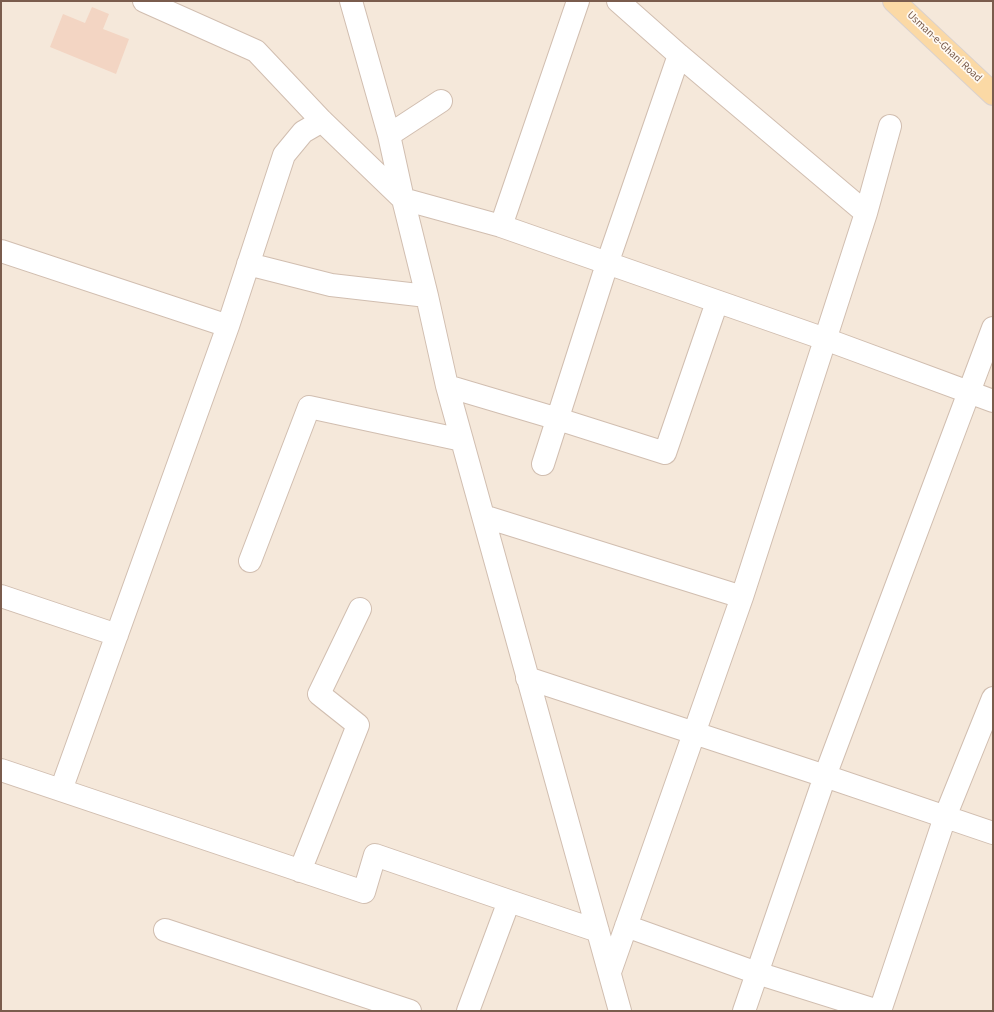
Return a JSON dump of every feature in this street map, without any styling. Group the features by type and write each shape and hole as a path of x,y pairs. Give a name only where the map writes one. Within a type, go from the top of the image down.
{"main road":[{"name":"Usman-e-Ghani Road","path":"894,1 993,94"}],"street":[{"path":"144,1 256,51 322,122 403,199 501,226 825,339 993,401"},
{"path":"351,1 389,135 447,386 620,1011"},
{"path":"501,226 578,1"},
{"path":"618,1 679,55 866,213"},
{"path":"543,464 607,264 679,55"},
{"path":"389,135 440,101"},
{"path":"61,790 228,326 284,155 303,132 322,122"},
{"path":"610,972 742,597 866,213 890,126"},
{"path":"1,251 228,326"},
{"path":"248,264 331,285 427,296"},
{"path":"447,386 665,453 717,302"},
{"path":"744,1011 825,776 968,391 993,328"},
{"path":"250,561 309,407 462,440"},
{"path":"483,516 742,597"},
{"path":"1,596 117,635"},
{"path":"300,871 358,725 319,694 360,609"},
{"path":"527,678 993,833"},
{"path":"626,926 757,973 879,1011 945,817 993,698"},
{"path":"1,770 364,892 375,855 598,931"},
{"path":"468,1011 509,901"},
{"path":"165,930 410,1011"}],"shaded area":[{"path":"1,1 993,1 993,1011 1,1011"}],"building":[{"path":"92,7 109,14 103,29 129,39 116,74 50,47 63,14 85,23"}]}
